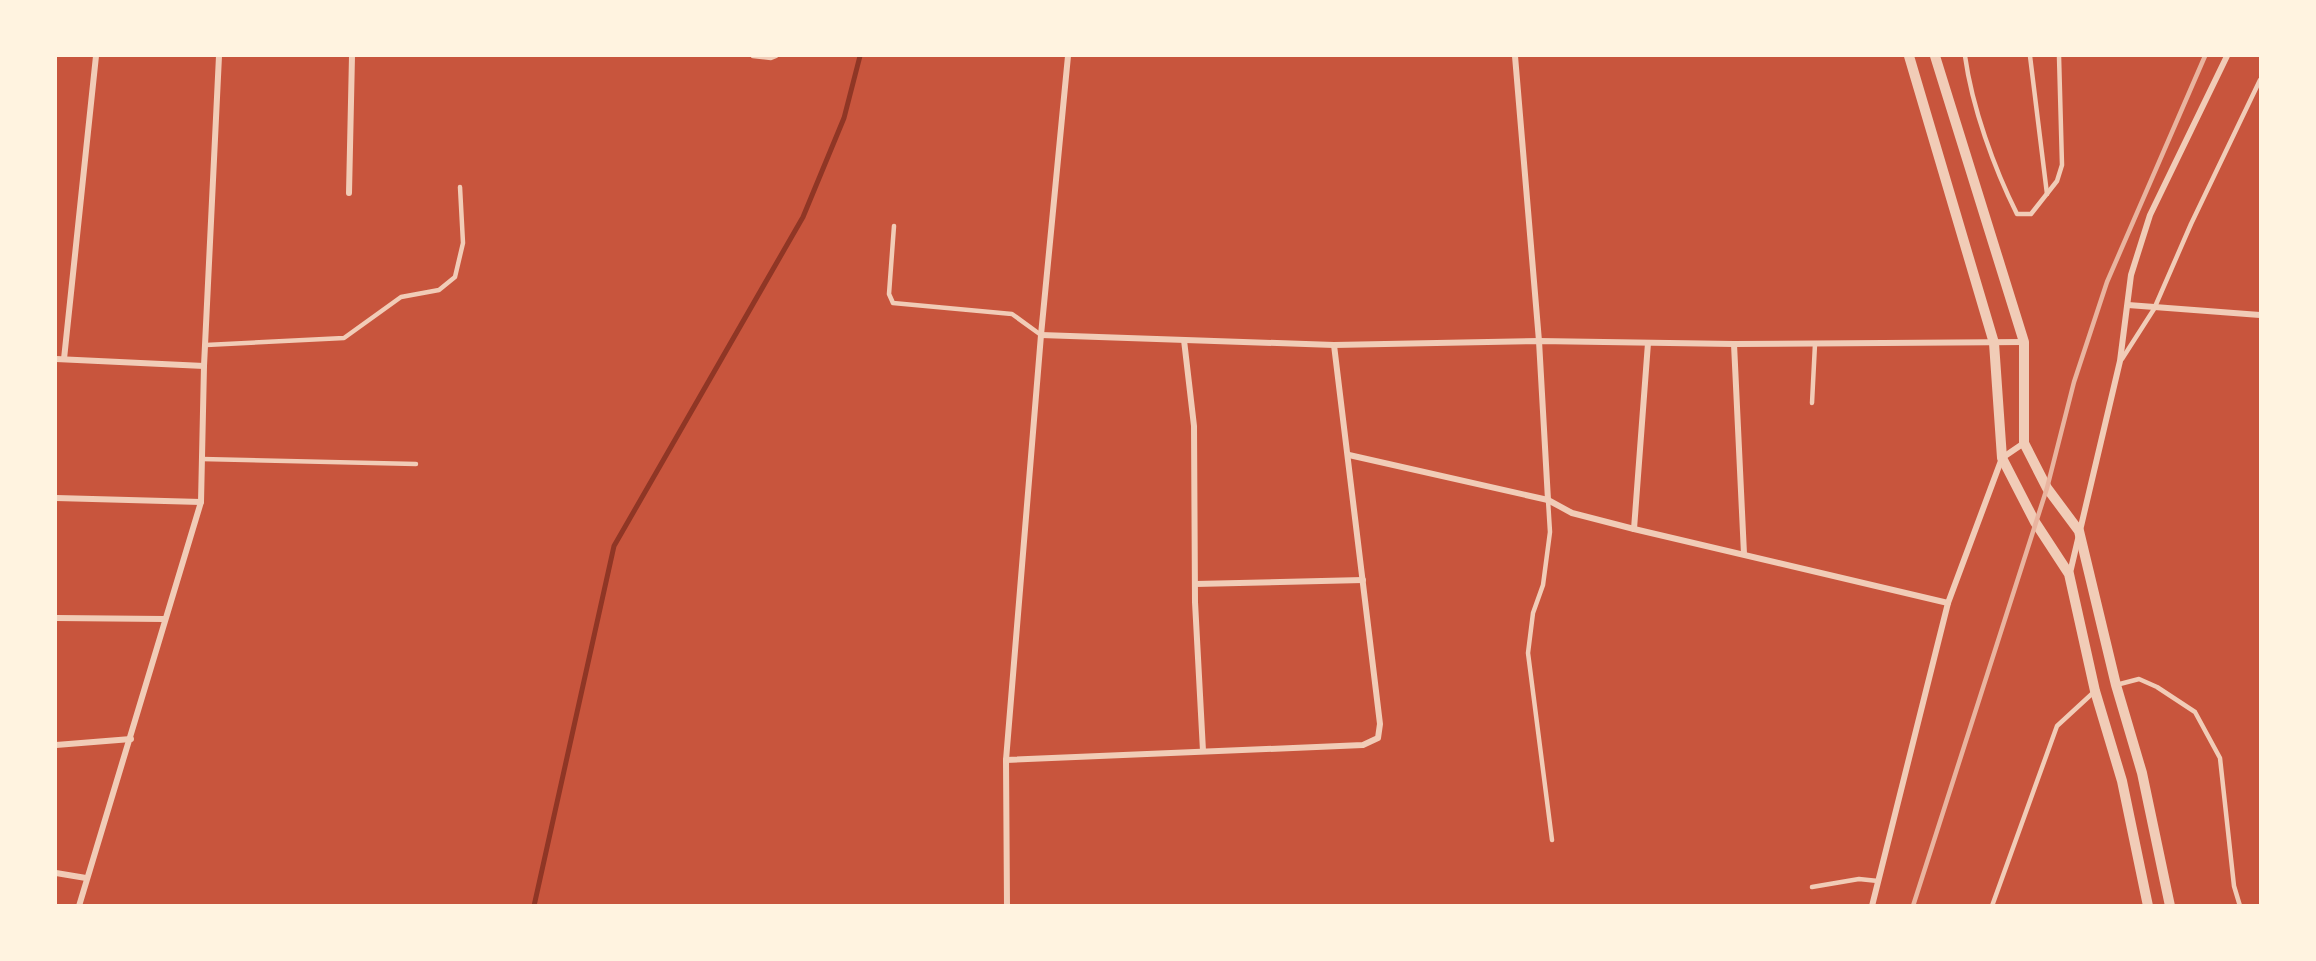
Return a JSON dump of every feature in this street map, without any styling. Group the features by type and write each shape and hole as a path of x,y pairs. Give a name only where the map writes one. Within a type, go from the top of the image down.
{"street":[{"path":"64,359 96,56"},
{"path":"79,906 201,502 204,366 219,56"},
{"path":"349,193 352,56"},
{"path":"1007,906 1006,760 1041,335 1068,56"},
{"path":"1515,56 1539,342 1548,500"},
{"path":"1909,56 1994,343 2002,458 2035,522 2069,574 2095,691 2122,781 2148,906"},
{"path":"1935,56 2024,342 2024,443 2047,488 2079,531 2116,685 2142,773 2170,906"},
{"path":"2069,574 2120,361 2131,275 2150,215 2227,56"},
{"path":"2128,305 2154,309 2260,315"},
{"path":"1041,335 1334,345 1539,342 1734,344 2024,342"},
{"path":"1184,340 1194,426 1195,584 1203,750"},
{"path":"1634,530 1647,343"},
{"path":"1734,344 1744,554"},
{"path":"1006,760 1363,745 1378,738 1380,724 1334,345"},
{"path":"56,359 204,366"},
{"path":"1872,906 1948,603 2002,458 2024,443"},
{"path":"1349,455 1548,500 1572,513 1634,530 1948,603"},
{"path":"56,498 201,502"},
{"path":"1195,584 1363,580"},
{"path":"56,618 164,619"},
{"path":"56,745 131,740"},
{"path":"56,873 86,878"}],"lane":[{"path":"753,56 771,58 776,56"},
{"path":"1965,56 1972,93 2006,191 2017,214 2031,214 2057,181 2062,165 2059,56"},
{"path":"2030,56 2047,194"},
{"path":"2120,361 2154,309 2191,224 2260,80"},
{"path":"206,345 344,338 401,297 439,290 455,277 463,243 460,188"},
{"path":"894,226 889,294 893,303 1012,314 1041,335"},
{"path":"1812,403 1815,344"},
{"path":"202,459 416,464"},
{"path":"1548,500 1550,532 1543,585 1533,613 1528,653 1552,840"},
{"path":"2116,685 2139,679 2157,687 2195,712 2220,758 2234,886 2240,906"},
{"path":"1992,906 2057,726 2095,691"},
{"path":"1812,887 1859,879 1878,881"}],"waterway":[{"path":"534,906 614,546 803,217 844,118 860,56"}],"railway":[{"path":"1913,906 2047,488 2074,382 2107,282 2205,56"}]}
